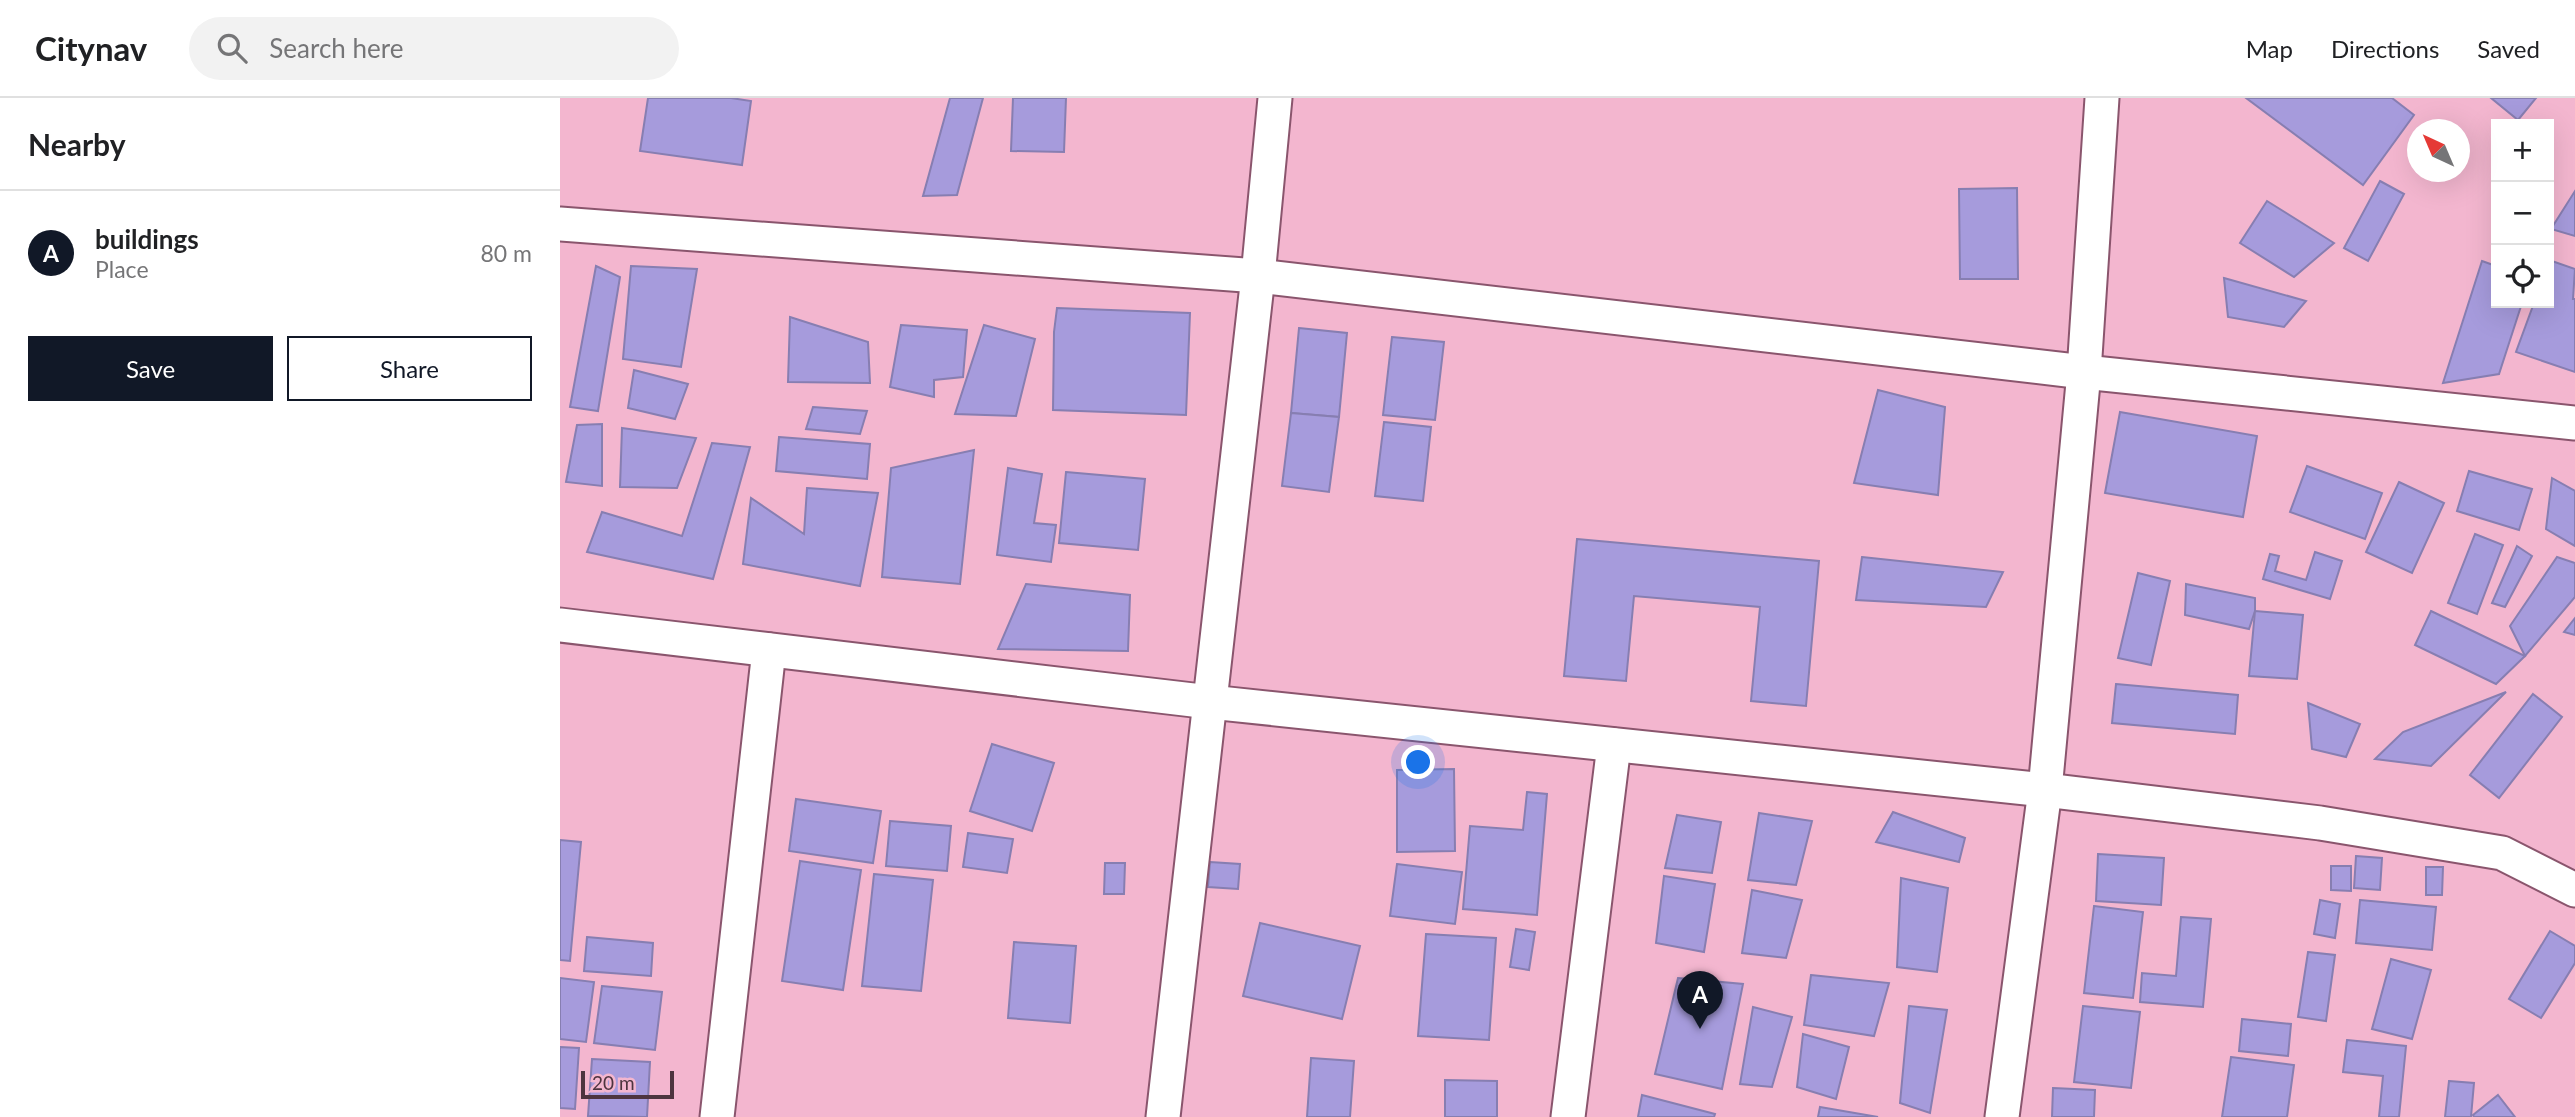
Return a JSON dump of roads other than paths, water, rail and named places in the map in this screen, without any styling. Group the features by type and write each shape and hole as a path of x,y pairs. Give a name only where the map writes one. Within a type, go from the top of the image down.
{"street":[{"path":"1163,1117 1258,276 1275,98"},
{"path":"2002,1117 2045,790 2084,372 2102,98"},
{"path":"560,224 1258,276 2084,372 2575,424"},
{"path":"560,625 1210,702 2045,790 2320,823 2455,843 2502,853 2575,890"},
{"path":"717,1117 769,650"},
{"path":"1568,1117 1614,745"}],"place":[{"name":"buildings","path":"1700,1029"}]}
